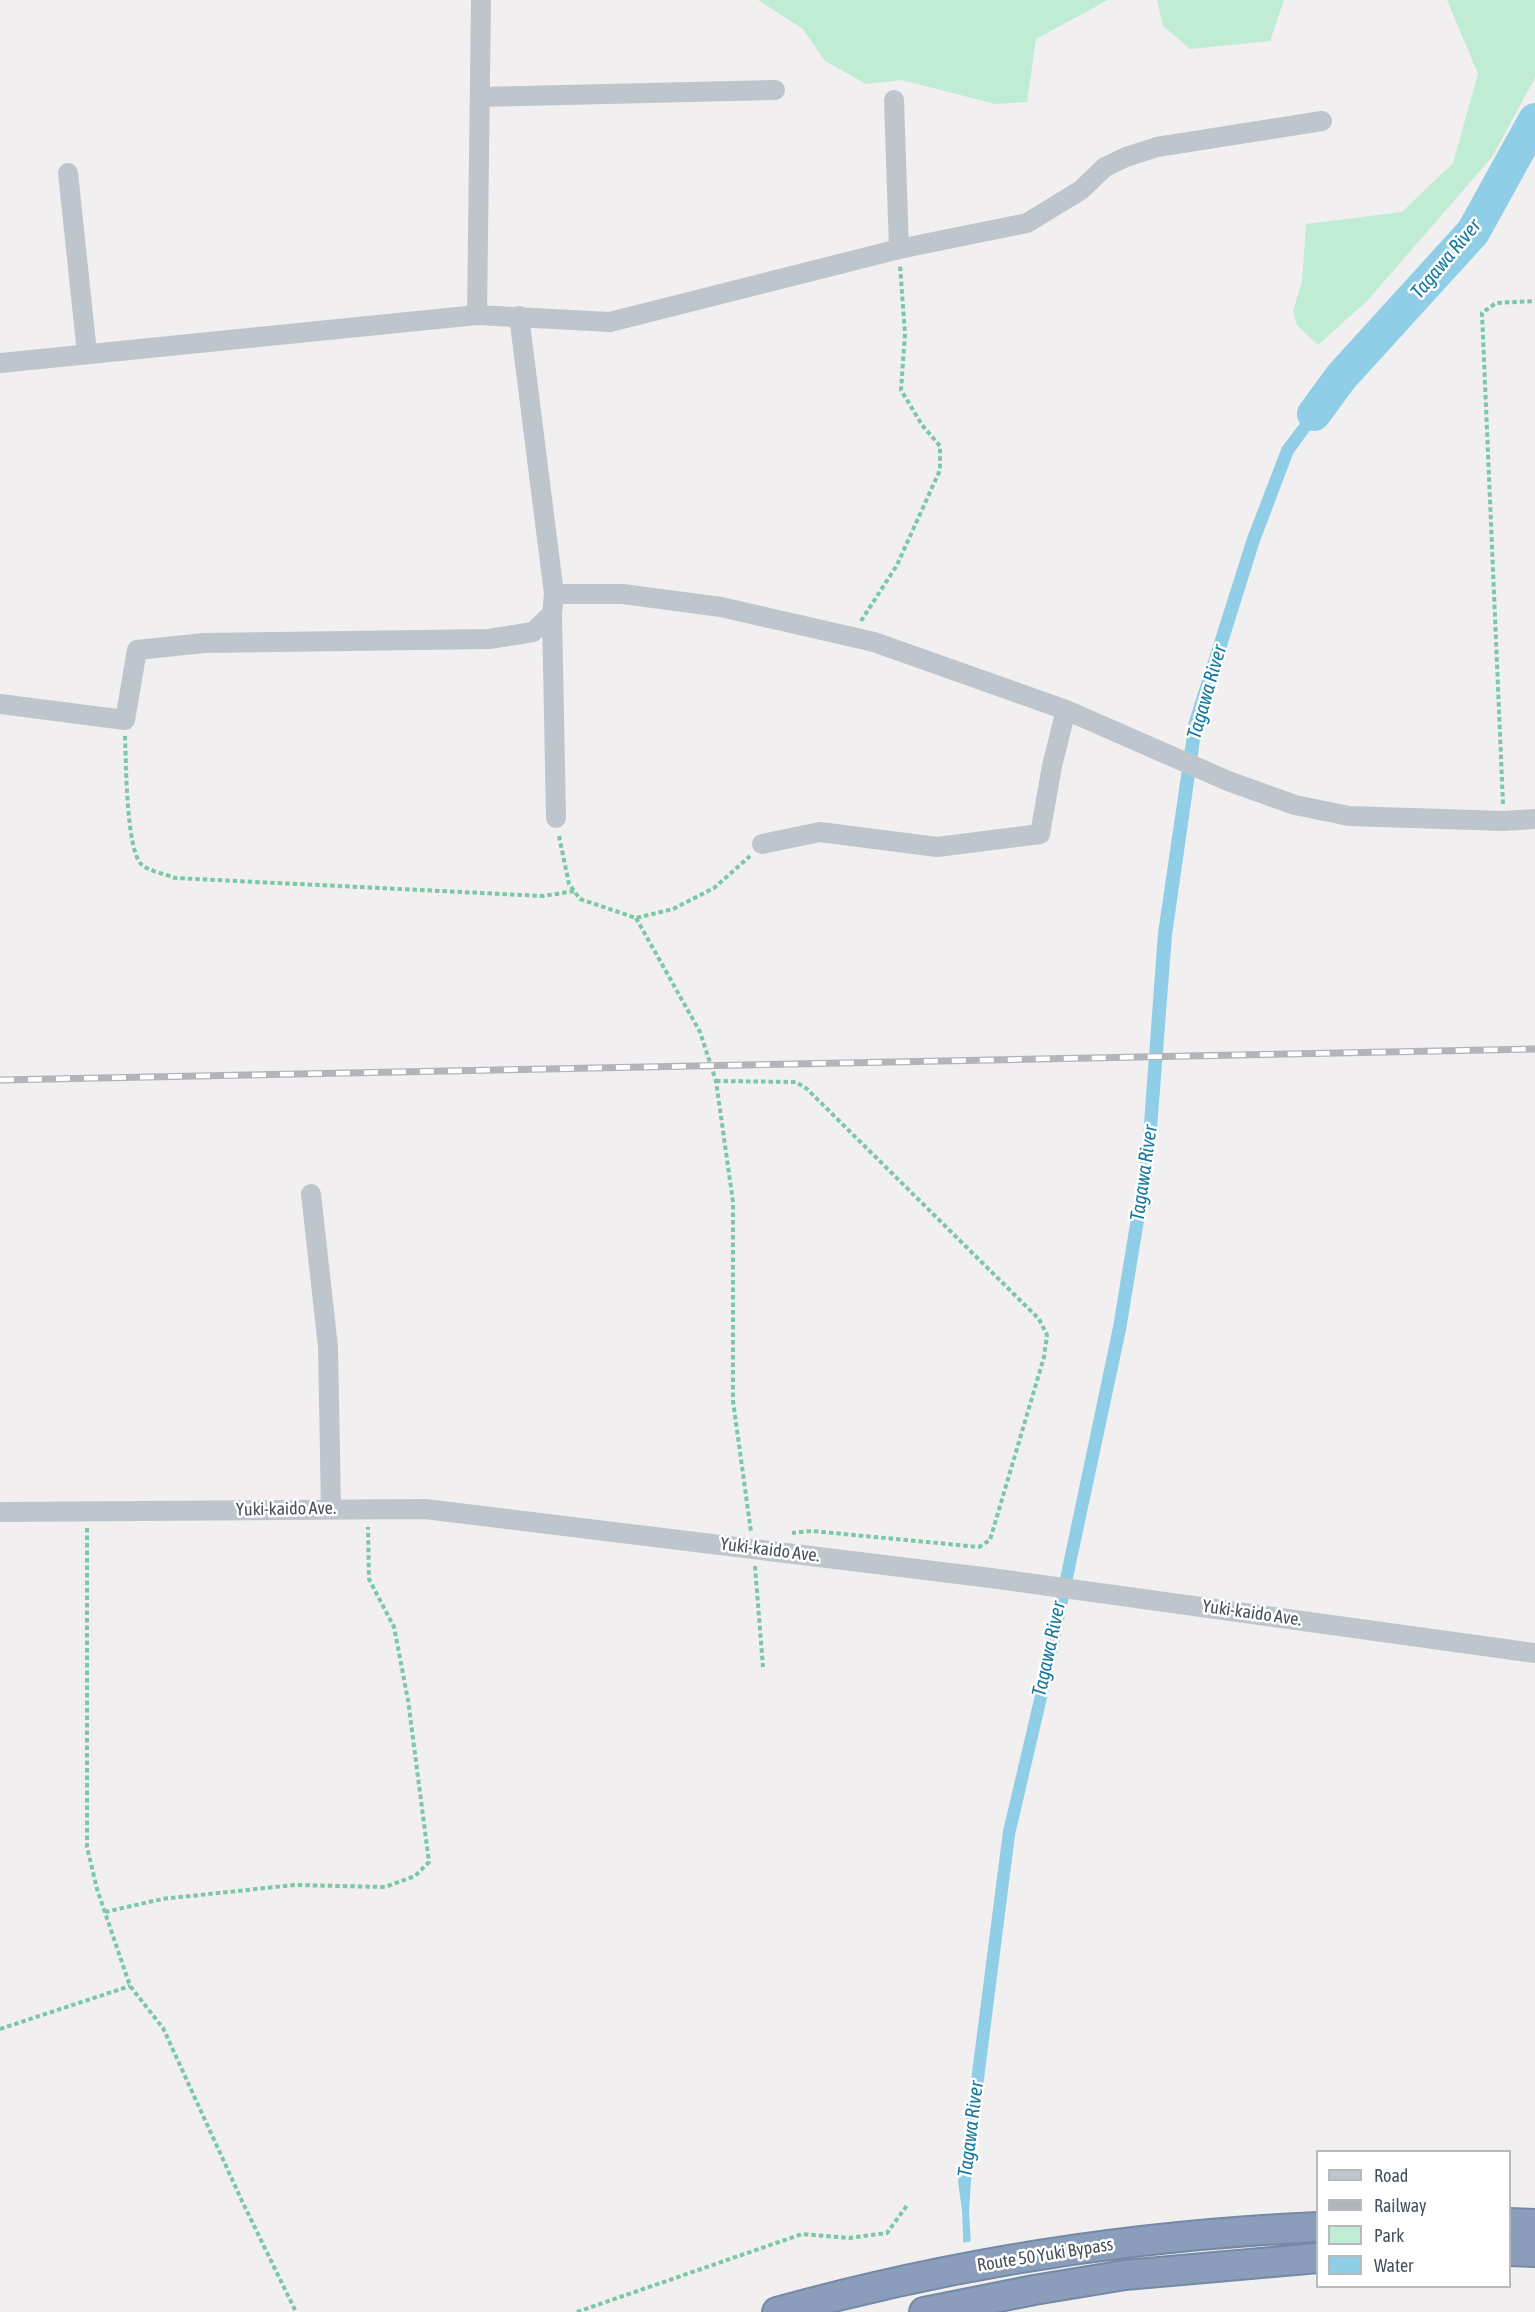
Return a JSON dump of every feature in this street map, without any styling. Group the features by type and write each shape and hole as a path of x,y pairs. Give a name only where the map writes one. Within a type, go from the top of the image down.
{"highway":[{"path":"1511,2223 1535,2224"},
{"name":"Route 50 Yuki Bypass","path":"777,2312 905,2280 1089,2246 1183,2236 1316,2227"},
{"path":"1511,2251 1535,2252"},
{"name":"Route 50 Yuki Bypass","path":"924,2312 1034,2290 1125,2276 1316,2258"}],"street":[{"path":"477,315 481,0"},
{"path":"480,98 775,90"},
{"path":"894,100 899,249"},
{"path":"0,363 477,315 610,322 899,249 1027,223 1081,190 1105,167 1157,147 1322,121"},
{"path":"68,173 87,353"},
{"path":"519,316 554,594 552,614 555,818"},
{"path":"554,594 623,594 722,607 874,642 1066,710 1142,741 1228,781 1295,805 1349,816 1504,821 1535,819"},
{"path":"0,704 125,720 137,650 204,643 489,639 532,632 552,614"},
{"path":"762,844 820,832 937,847 1040,834 1052,766 1066,710"},
{"path":"311,1194 328,1347 331,1509"},
{"name":"Yuki-kaido Ave.","path":"0,1512 425,1509 753,1545 1535,1653"}],"path":[{"path":"851,636 897,565 940,470 940,446 922,425 901,390 905,334 899,249"},
{"path":"1504,821 1482,313 1496,303 1535,301"},
{"path":"125,720 130,825 134,854 142,865 175,878 543,896 575,891"},
{"path":"555,818 569,884 580,899 636,918 673,909 714,888 762,844"},
{"path":"636,918 700,1032 716,1081 733,1202 733,1401 753,1545 763,1667"},
{"path":"716,1081 796,1082 807,1089 1039,1319 1047,1335 1044,1357 990,1540 979,1547 812,1531 787,1534"},
{"path":"105,1912 162,1899 294,1885 385,1887 415,1876 429,1862 408,1700 394,1626 369,1579 367,1508"},
{"path":"87,1512 87,1847 105,1912 130,1986 163,2028 242,2202 296,2312"},
{"path":"0,2029 130,1986"},
{"path":"577,2312 802,2234 849,2238 887,2233 908,2204"}],"green space":[{"path":"758,0 1108,0 1036,39 1027,102 995,104 902,80 866,84 825,61 803,29"},
{"path":"1157,0 1284,0 1270,41 1190,49 1163,26"},
{"path":"1447,0 1535,0 1535,78 1492,157 1368,300 1318,345 1297,325 1293,311 1302,282 1306,224 1402,212 1453,163 1478,74"}],"water":[{"path":"1338,373 1346,380 1293,454 1259,544 1202,726 1172,935 1155,1154 1126,1330 1051,1681 1015,1835 971,2181 969,2210 975,2312 966,2312 962,2210 958,2182 1003,1831 1039,1678 1113,1327 1142,1151 1158,933 1189,721 1247,538 1282,447"}],"pier":[{"path":"974,2241 978,2312 963,2312 960,2243"}],"waterway":[{"name":"Tagawa River","path":"1314,414 1341,377 1473,232 1535,120"}],"railway":[{"path":"0,1080 1535,1049"}]}
